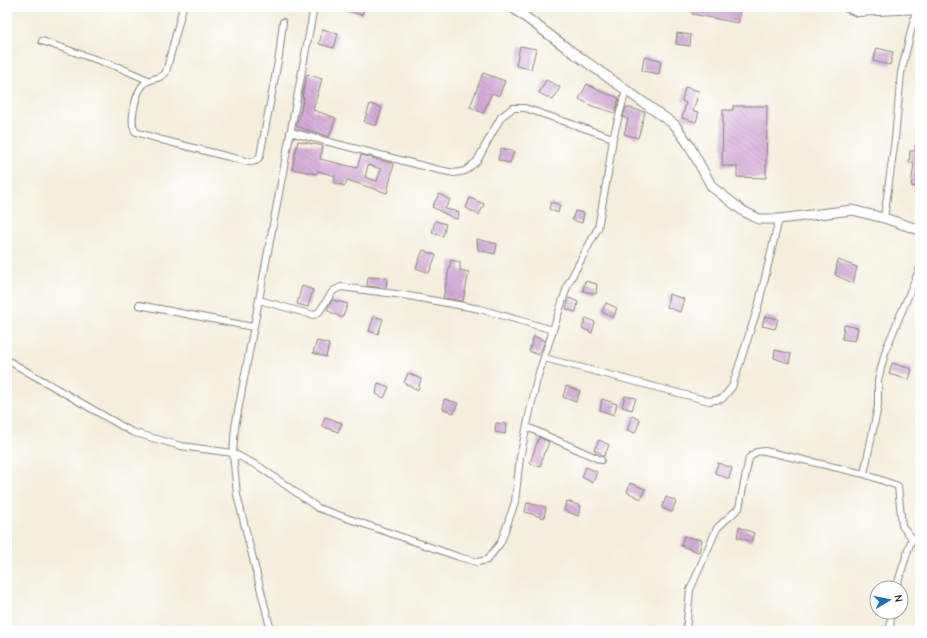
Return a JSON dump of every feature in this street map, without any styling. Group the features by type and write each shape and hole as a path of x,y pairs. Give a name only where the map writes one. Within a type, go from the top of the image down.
{"street":[{"path":"183,7 166,72 163,77 148,80 136,97 133,124 134,130 136,132 162,140 249,162 256,161 260,156 279,56 283,22"},
{"path":"271,631 237,495 233,453 235,427 253,327 314,7"},
{"path":"512,7 675,125 689,145 712,187 743,211 759,219 779,219 852,210 884,218 920,230"},
{"path":"843,7 856,13 918,10 901,72 895,139 884,218"},
{"path":"42,41 118,67 148,80"},
{"path":"7,360 132,432 181,446 233,453 260,467 318,508 459,557 477,562 487,560 501,542 515,502 520,457 537,379 568,284 598,228 613,138 626,90"},
{"path":"290,132 454,173 465,171 477,161 501,117 513,108 525,108 613,138"},
{"path":"544,358 709,401 722,399 732,387 758,307 779,219"},
{"path":"864,474 878,406 878,380 886,350 920,268"},
{"path":"258,300 313,315 319,312 333,291 341,287 403,294 480,310 553,330"},
{"path":"139,305 253,327"},
{"path":"526,427 601,460"},
{"path":"686,631 690,590 717,528 739,508 749,458 756,452 765,451 864,474 898,486 902,526 912,538 920,542"},
{"path":"899,580 912,538"},
{"path":"890,631 891,620"}],"building":[{"path":"342,7 364,7 362,15 342,9"},
{"path":"693,7 726,7 740,10 738,23 692,14"},
{"path":"323,29 338,34 334,48 319,44"},
{"path":"677,33 691,35 690,46 676,44"},
{"path":"520,46 536,49 531,69 516,66"},
{"path":"877,48 893,52 890,65 873,61"},
{"path":"644,57 661,60 659,74 642,71"},
{"path":"483,73 505,81 499,96 492,93 483,113 470,107"},
{"path":"307,74 322,79 313,110 336,118 329,137 296,126 304,98 302,97"},
{"path":"546,80 560,87 553,100 539,93"},
{"path":"587,84 600,91 619,98 615,113 592,106 579,99"},
{"path":"685,87 699,91 693,111 699,112 696,122 682,118 686,103 682,101"},
{"path":"370,104 382,108 376,126 364,122"},
{"path":"733,106 767,106 766,178 737,177 737,166 722,166 723,110 733,110"},
{"path":"626,107 645,112 638,138 624,134 628,119 623,117"},
{"path":"298,141 323,146 320,159 357,168 361,155 394,164 387,193 347,180 345,186 334,183 335,176 318,171 317,174 292,169","holes":["368,165 381,169 377,181 365,177"]},
{"path":"915,145 920,145 920,187 911,186 914,163 909,163 910,151 915,151"},
{"path":"501,148 514,152 510,163 498,160"},
{"path":"439,194 450,200 445,209 459,212 458,219 432,207"},
{"path":"470,198 484,204 479,215 466,208"},
{"path":"551,202 560,205 558,213 549,209"},
{"path":"575,211 584,213 582,223 572,220"},
{"path":"435,221 446,224 443,236 432,233"},
{"path":"477,239 497,244 495,254 478,250"},
{"path":"423,250 436,255 429,273 416,268"},
{"path":"451,260 460,262 460,270 469,272 463,301 443,298"},
{"path":"838,260 857,267 853,283 835,275"},
{"path":"368,277 387,278 386,288 367,286"},
{"path":"585,281 597,284 596,294 583,291"},
{"path":"302,286 313,290 308,307 297,304"},
{"path":"669,294 684,299 680,312 667,307"},
{"path":"569,298 578,302 576,312 566,309"},
{"path":"332,300 348,304 342,318 327,310"},
{"path":"606,303 617,308 613,318 602,312"},
{"path":"374,316 383,319 378,334 369,331"},
{"path":"765,316 778,319 775,329 762,326"},
{"path":"586,318 595,322 592,333 582,328"},
{"path":"844,325 858,328 855,341 842,339"},
{"path":"534,336 545,341 539,355 529,351"},
{"path":"317,341 329,344 326,357 313,353"},
{"path":"775,350 791,354 789,363 774,358"},
{"path":"892,363 912,369 909,380 889,374"},
{"path":"408,373 421,379 418,390 404,383"},
{"path":"378,383 389,387 384,398 376,394"},
{"path":"566,386 580,391 576,402 563,397"},
{"path":"625,396 636,398 632,410 622,407"},
{"path":"444,399 458,403 454,413 443,409"},
{"path":"602,399 617,404 614,415 600,410"},
{"path":"632,416 640,420 635,433 627,430"},
{"path":"325,417 342,423 338,432 322,426"},
{"path":"496,423 507,424 505,434 495,432"},
{"path":"539,437 549,442 544,452 540,467 530,463"},
{"path":"599,440 609,445 604,456 594,450"},
{"path":"718,463 732,468 729,479 715,473"},
{"path":"586,467 597,472 593,483 582,477"},
{"path":"630,483 645,489 641,499 627,492"},
{"path":"666,497 676,501 672,512 662,508"},
{"path":"567,501 581,506 578,516 564,510"},
{"path":"527,503 546,507 544,518 525,512"},
{"path":"739,527 754,533 751,542 737,537"},
{"path":"684,536 702,540 699,552 681,546"}]}
